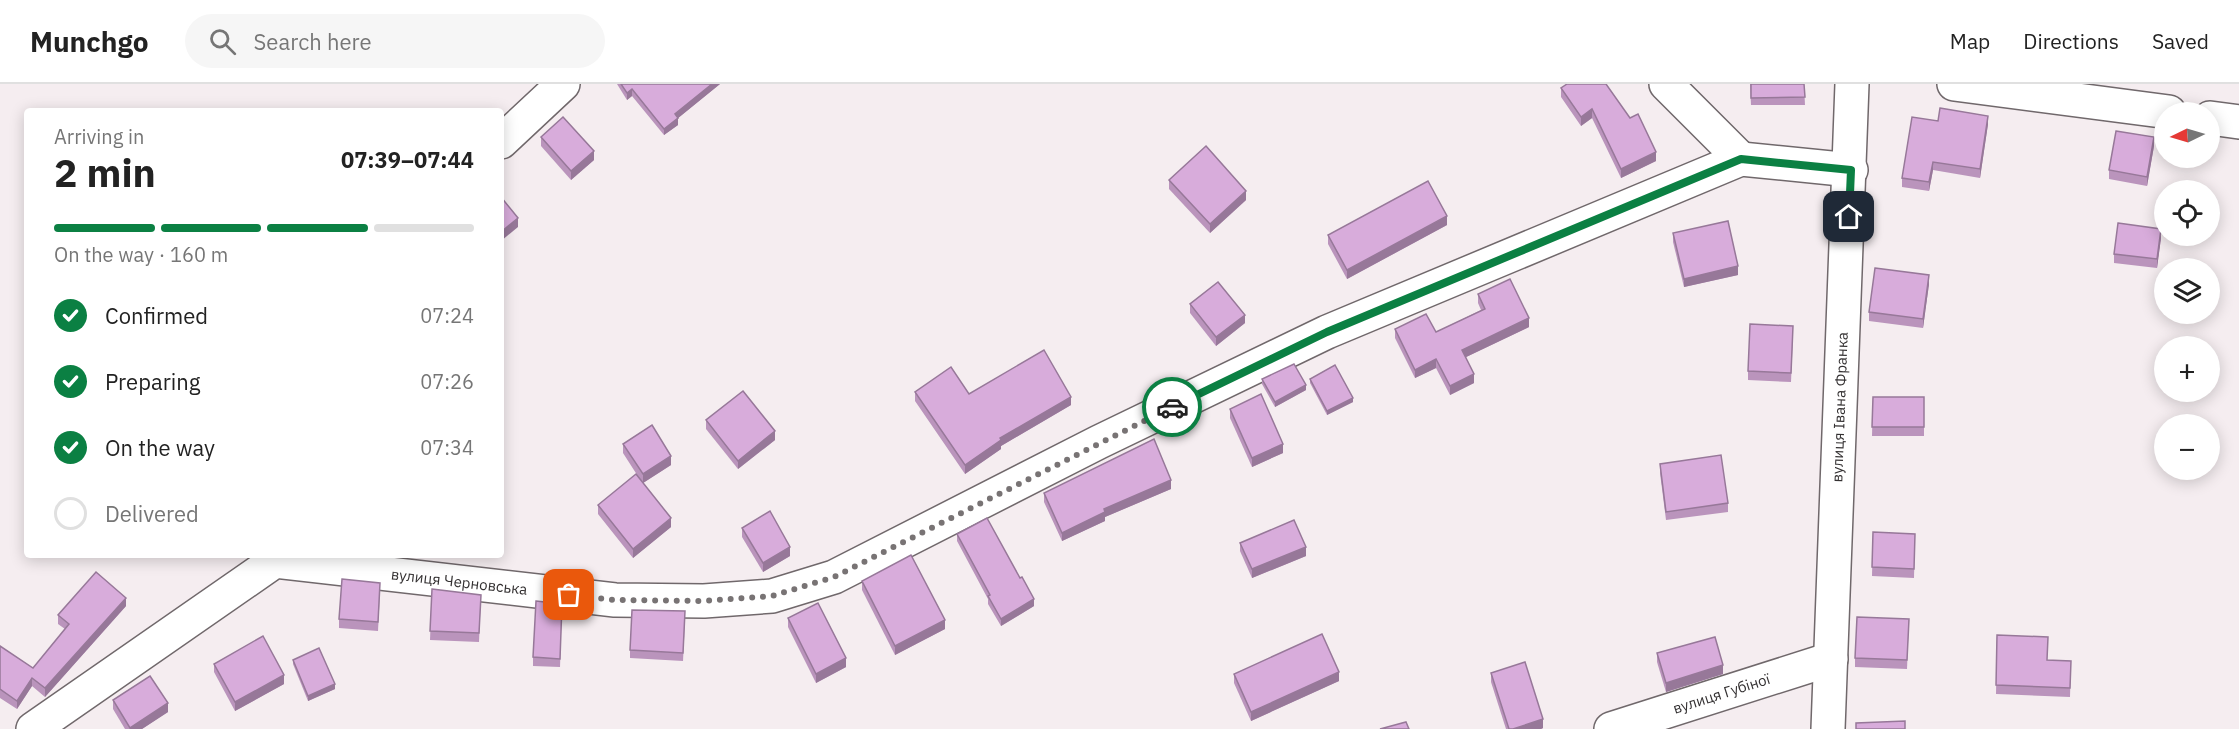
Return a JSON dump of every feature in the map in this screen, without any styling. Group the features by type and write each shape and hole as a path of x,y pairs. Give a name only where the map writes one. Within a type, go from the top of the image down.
{"street":[{"path":"504,139 563,84"},
{"path":"1666,84 1741,159"},
{"name":"вулиця Івана Франка","path":"1828,729 1851,170 1852,84"},
{"path":"1954,84 2154,110"},
{"path":"2220,119 2239,122"},
{"name":"вулиця Черновська","path":"33,729 275,558 615,600 704,601 772,596 834,577 1099,442 1327,332 1741,159 1851,170"},
{"name":"вулиця Губіної","path":"1611,729 1831,659"}],"building":[{"path":"621,84 712,84 675,114 678,118 664,129 632,89 627,93"},
{"path":"1567,84 1606,84 1630,118 1638,114 1656,152 1621,169 1592,109 1581,117 1561,88"},
{"path":"1751,84 1804,84 1805,97 1751,98"},
{"path":"1940,108 1988,116 1980,169 1933,162 1929,182 1902,178 1912,117 1938,121"},
{"path":"563,117 594,151 571,171 541,137"},
{"path":"2116,131 2154,137 2147,177 2109,170"},
{"path":"1206,146 1246,191 1210,224 1169,180"},
{"path":"1428,181 1447,216 1347,270 1328,235"},
{"path":"504,201 518,218 504,230"},
{"path":"1728,221 1738,266 1684,279 1673,233"},
{"path":"2118,223 2154,228 2154,246 2159,246 2157,258 2114,254"},
{"path":"1875,268 1929,275 1923,319 1869,312"},
{"path":"1510,279 1529,318 1462,350 1474,374 1450,386 1436,359 1415,370 1395,329 1426,314 1436,332 1485,309 1478,294"},
{"path":"1218,282 1245,315 1216,337 1190,304"},
{"path":"1750,324 1793,326 1791,373 1748,371"},
{"path":"1044,350 1071,397 1000,438 1001,440 965,465 915,392 951,367 969,394"},
{"path":"1294,364 1306,385 1275,402 1262,379"},
{"path":"1335,365 1353,398 1327,411 1310,379"},
{"path":"743,391 775,431 738,461 706,420"},
{"path":"1261,394 1283,444 1252,458 1230,409"},
{"path":"1873,397 1924,397 1924,427 1872,427"},
{"path":"652,425 671,456 643,474 623,444"},
{"path":"1154,439 1171,480 1104,509 1105,512 1062,533 1044,493"},
{"path":"1721,455 1728,503 1666,512 1660,464"},
{"path":"636,474 671,518 633,549 598,505"},
{"path":"770,511 790,547 763,563 742,528"},
{"path":"987,518 1034,599 1001,619 957,534"},
{"path":"1294,520 1306,547 1252,569 1240,543"},
{"path":"1873,532 1915,534 1914,569 1872,567"},
{"path":"911,555 945,620 895,646 862,581"},
{"path":"96,572 126,598 45,688 32,678 17,701 0,689 0,646 33,668 69,624 58,615"},
{"path":"342,579 380,583 378,622 339,619"},
{"path":"432,589 481,595 479,633 430,631"},
{"path":"536,601 562,604 560,659 533,657"},
{"path":"818,603 846,658 816,674 788,618"},
{"path":"632,610 685,611 683,653 630,650"},
{"path":"1857,617 1909,619 1907,660 1855,658"},
{"path":"1322,634 1339,672 1251,712 1234,674"},
{"path":"1997,635 2048,637 2047,660 2071,661 2070,688 1996,685"},
{"path":"263,636 284,675 235,702 214,664"},
{"path":"1715,637 1723,665 1666,683 1657,653"},
{"path":"319,648 335,684 308,696 293,660"},
{"path":"1525,662 1543,719 1509,729 1491,673"},
{"path":"150,676 168,703 130,728 113,700"},
{"path":"1905,721 1905,729 1856,729 1856,723"},
{"path":"1406,722 1409,729 1380,729"}],"way so far":[{"path":"569,595 615,600 704,601 772,596 834,577 1172,407"}],"route":[{"path":"1172,407 1327,332 1741,159 1851,170 1849,217"}]}
